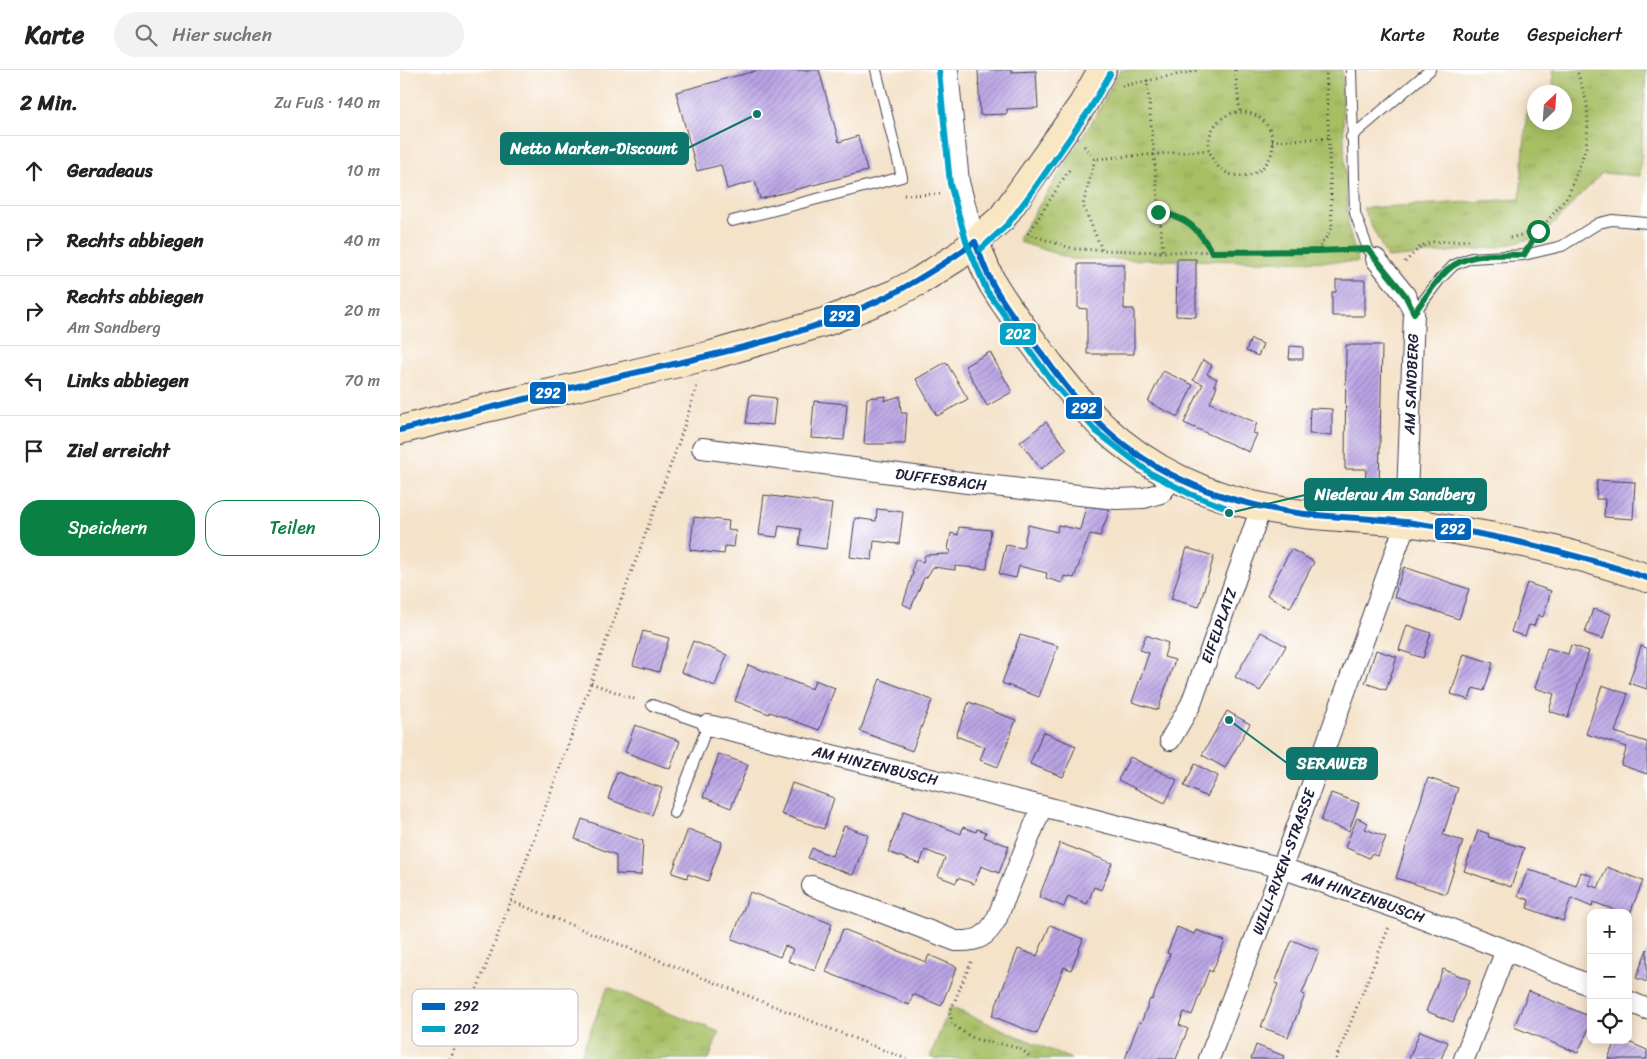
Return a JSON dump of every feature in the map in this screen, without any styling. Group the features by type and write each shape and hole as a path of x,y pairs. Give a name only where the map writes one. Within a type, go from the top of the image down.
{"main road":[{"path":"400,430 712,355 828,321 894,294 957,257 1002,218 1083,104 1102,70"},
{"path":"975,242 994,286 1031,339 1080,402 1103,426 1128,447 1174,477 1216,495 1261,508 1406,522 1510,539 1583,557 1647,578"}],"street":[{"path":"948,70 959,182 975,242"},
{"name":"AM SANDBERG","path":"1372,254 1405,295 1414,313 1406,522"},
{"name":"DUFFESBACH","path":"702,448 974,484 1117,498 1144,498 1161,493 1174,477"},
{"name":"EIFELPLATZ","path":"1170,740 1191,704 1261,508"},
{"name":"WILLI-RIXEN-STRASSE","path":"1209,1059 1282,868 1406,522"},
{"name":"AM HINZENBUSCH","path":"708,725 1042,806 1282,868 1396,908 1506,950 1587,984"},
{"path":"812,886 956,941 970,942 981,938 992,929 998,918 1042,806"},
{"path":"1464,1059 1506,950"},
{"path":"1632,1003 1647,1009"}],"lane":[{"path":"732,221 902,177 876,70"},
{"path":"1351,70 1355,213 1372,254"},
{"path":"1352,137 1430,70"},
{"path":"1414,313 1440,279 1454,265 1471,258 1524,255 1562,246 1599,223 1612,220 1647,223"},
{"path":"652,705 708,725 674,813"}],"path":[{"path":"1117,94 1122,86 1200,70"},
{"path":"1235,70 1240,112"},
{"path":"1318,251 1332,228 1326,70"},
{"path":"1524,255 1538,231 1568,196 1586,148 1588,125 1586,103 1577,70"},
{"path":"1147,80 1155,154 1162,252"},
{"path":"1240,112 1257,116 1266,124 1271,135 1273,147 1270,158 1260,170 1246,176 1233,175 1219,168 1210,155 1208,144 1210,133 1215,124 1228,114 1240,112"},
{"path":"1079,154 1089,138"},
{"path":"1272,141 1328,138"},
{"path":"1084,146 1095,159"},
{"path":"1095,159 1210,150"},
{"path":"1095,159 1083,205 1102,250"},
{"path":"1074,162 1028,234 1074,249 1162,252 1318,251 1372,254"},
{"path":"904,195 962,194"},
{"path":"1158,212 1183,219 1202,235 1212,252"},
{"path":"477,989 678,445 700,377"},
{"path":"591,683 652,705"},
{"path":"511,901 906,1059"},
{"path":"1336,1059 1396,908"},
{"path":"981,938 950,1012 952,1024 975,1038 1027,1052 1031,1059"},
{"path":"450,1059 455,1046"}],"green space":[{"path":"1120,70 1342,70 1348,227 1358,262 1072,259 1020,242 1019,237 1097,114"},
{"path":"1552,70 1646,70 1640,176 1602,173 1542,236 1499,247 1387,258 1363,208 1520,199 1527,108 1527,130 1572,130 1572,85 1553,85"},
{"path":"608,987 719,1032 709,1059 579,1059"},
{"path":"950,1007 1071,1059 936,1059 930,1057"}],"building":[{"path":"759,70 819,70 839,142 858,136 867,171 760,199 755,181 727,189 721,165 697,171 676,92"},
{"path":"978,70 1036,71 1038,108 1007,109 1007,114 980,115"},
{"path":"1177,259 1196,259 1196,317 1176,316"},
{"path":"1078,264 1124,264 1124,309 1134,309 1134,354 1087,354 1087,309 1078,308"},
{"path":"1336,280 1365,280 1365,316 1332,316 1332,292 1336,292"},
{"path":"1251,339 1263,344 1258,356 1246,351"},
{"path":"1346,345 1382,345 1379,490 1365,489 1366,469 1345,469"},
{"path":"1290,346 1303,347 1303,359 1289,359"},
{"path":"990,352 1012,392 987,406 965,366"},
{"path":"1203,360 1212,365 1207,374 1217,379 1214,385 1217,386 1210,403 1257,423 1253,433 1257,434 1249,452 1184,423 1203,384 1193,380"},
{"path":"946,362 968,399 937,416 916,379"},
{"path":"1163,371 1193,385 1178,417 1148,402"},
{"path":"750,395 776,398 773,425 746,423"},
{"path":"886,396 884,401 900,396 901,413 907,413 905,444 864,444 867,398"},
{"path":"814,401 847,404 844,440 811,438"},
{"path":"1310,408 1332,409 1332,435 1309,434"},
{"path":"1046,422 1067,449 1041,469 1020,442"},
{"path":"1597,480 1635,482 1633,519 1604,517 1605,499 1596,499"},
{"path":"764,495 832,504 826,549 799,545 801,529 779,526 777,537 759,535"},
{"path":"1086,506 1110,509 1100,536 1090,534 1074,578 1064,576 1062,583 1046,578 1047,573 1019,566 1016,578 999,574 1006,545 1023,548 1028,525 1057,532 1058,525 1080,530"},
{"path":"877,509 903,512 899,544 874,541 872,560 850,557 855,518 876,521"},
{"path":"694,517 729,521 728,530 736,531 734,547 725,546 724,554 690,550"},
{"path":"959,527 991,530 987,569 955,566 955,570 933,567 927,577 924,578 911,608 903,604 915,560 923,562 925,555 949,554 951,551 948,549 951,533 958,535"},
{"path":"1187,548 1214,556 1199,607 1171,599"},
{"path":"1291,549 1314,562 1290,608 1267,595"},
{"path":"1404,567 1469,589 1459,619 1394,597"},
{"path":"1527,583 1551,591 1543,617 1538,615 1534,626 1529,625 1525,636 1511,632"},
{"path":"1593,609 1611,614 1603,639 1585,633"},
{"path":"1407,625 1431,633 1423,658 1399,650"},
{"path":"643,631 669,638 659,672 633,665"},
{"path":"1261,632 1286,646 1260,691 1235,677"},
{"path":"1020,635 1058,646 1039,697 1002,683"},
{"path":"1146,635 1168,643 1164,657 1175,660 1158,710 1132,702 1149,653 1140,650"},
{"path":"693,641 727,655 715,686 681,672"},
{"path":"1571,645 1589,651 1568,717 1549,711 1554,694 1535,688 1547,648 1568,654"},
{"path":"1641,646 1647,648 1647,689 1629,683"},
{"path":"1376,650 1397,657 1386,690 1365,683"},
{"path":"1464,654 1493,663 1484,691 1473,688 1469,700 1451,694"},
{"path":"748,665 812,689 815,680 835,688 819,730 735,701"},
{"path":"880,679 932,700 912,751 860,731"},
{"path":"1602,685 1628,694 1615,732 1647,742 1647,774 1621,765 1627,747 1586,734"},
{"path":"969,702 1016,720 998,767 980,760 985,747 956,736"},
{"path":"1227,711 1250,724 1225,768 1202,755"},
{"path":"635,725 680,741 670,769 625,752"},
{"path":"1043,732 1076,746 1063,777 1030,764"},
{"path":"719,754 748,765 731,808 703,797"},
{"path":"1130,757 1177,780 1165,803 1118,780"},
{"path":"1195,764 1218,776 1207,797 1184,786"},
{"path":"617,772 662,788 652,815 608,799"},
{"path":"1428,778 1458,788 1443,835 1463,841 1446,894 1396,878"},
{"path":"792,783 834,798 824,829 781,814"},
{"path":"1331,793 1359,803 1349,831 1321,821"},
{"path":"904,811 961,834 963,827 976,832 977,829 986,832 984,837 1009,846 999,873 981,866 974,884 958,878 956,883 938,876 945,858 925,850 920,864 888,852"},
{"path":"1357,818 1368,823 1365,829 1386,837 1378,856 1371,854 1369,858 1345,847"},
{"path":"582,819 643,841 641,875 616,874 616,855 575,839"},
{"path":"844,826 868,835 853,875 808,858 812,848 832,856"},
{"path":"688,829 722,842 708,881 688,874 687,878 672,873"},
{"path":"1478,830 1489,834 1488,837 1524,848 1511,887 1464,871"},
{"path":"1060,843 1112,863 1101,890 1094,887 1087,904 1068,896 1064,907 1039,897"},
{"path":"1607,867 1643,881 1632,909 1612,909 1593,902 1592,907 1571,898 1563,921 1527,908 1529,900 1518,896 1528,869 1576,886 1581,872 1592,876 1589,885 1598,888"},
{"path":"750,892 832,924 815,971 788,961 793,949 785,946 780,957 732,939"},
{"path":"1050,925 1083,939 1071,970 1064,967 1037,1034 992,1016 1018,949 1037,956"},
{"path":"1177,927 1194,934 1196,930 1225,941 1212,972 1209,970 1192,1015 1184,1012 1179,1025 1188,1029 1176,1059 1125,1059 1139,1022 1141,1023 1150,999 1152,1000 1170,954 1167,953"},
{"path":"843,929 926,962 929,955 957,967 941,1006 913,994 909,1005 826,972"},
{"path":"1292,940 1319,951 1302,994 1305,995 1288,1037 1261,1027 1278,984 1275,983"},
{"path":"1647,949 1647,982 1636,978"},
{"path":"1443,969 1470,980 1453,1022 1426,1011"},
{"path":"1529,991 1587,1015 1587,1032 1578,1053 1514,1027"},
{"path":"1420,1031 1448,1042 1441,1059 1409,1059"},
{"path":"1632,1043 1647,1050 1647,1059 1608,1059 1614,1044"},
{"path":"1256,1045 1284,1056 1283,1059 1251,1059"}],"transit line":[{"name":"202","path":"939,71 950,184 967,244 987,291 1054,384 1097,432 1150,473 1190,494 1230,509"},
{"name":"202","path":"981,249 1008,224 1032,192 1090,109 1110,74"},
{"name":"292","path":"975,242 988,274 1002,300 1072,394 1102,426 1123,444 1171,474 1196,486 1249,504 1305,514 1400,521 1443,527 1560,552 1647,578"},
{"name":"292","path":"400,430 725,352 796,332 865,307 898,291 937,268 975,242"}],"place":[{"name":"Netto Marken-Discount","path":"757,114"},
{"name":"Niederau Am Sandberg","path":"1229,513"},
{"name":"SERAWEB","path":"1229,720"}],"route":[{"path":"1158,212 1183,219 1202,235 1212,252 1368,249 1405,295 1414,313 1440,279 1454,265 1471,258 1496,255 1524,255 1538,231"}]}
